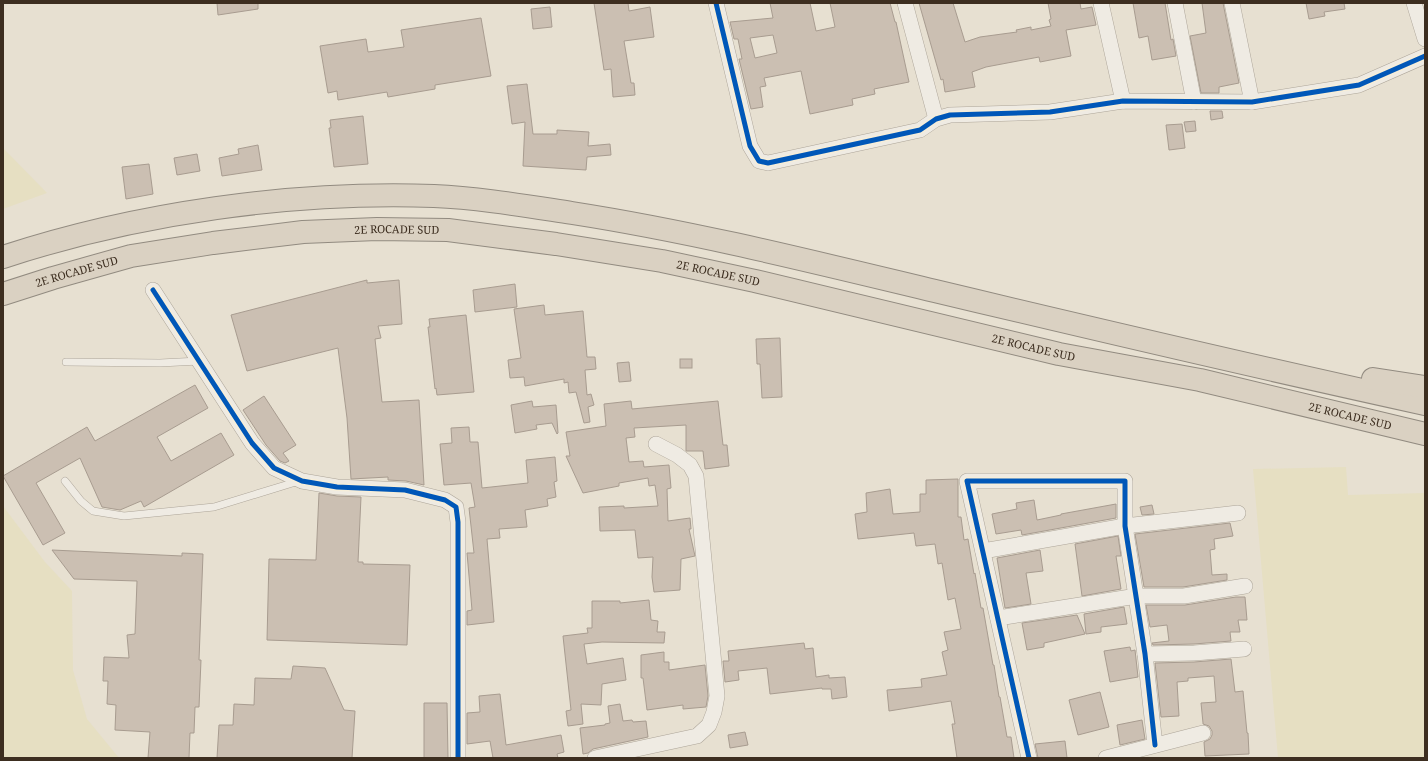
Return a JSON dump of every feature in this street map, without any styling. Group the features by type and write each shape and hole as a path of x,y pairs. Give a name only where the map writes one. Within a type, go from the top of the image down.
{"highway":[{"path":"3,257 95,231 172,216 231,207 299,200 371,196 436,196 502,202 619,220 699,235 1425,404"},
{"name":"2E ROCADE SUD","path":"3,294 131,256 213,243 303,232 377,229 448,230 556,244 669,263 755,281 1059,354 1200,380 1425,434"},
{"path":"1208,354 1425,387"}],"street":[{"path":"716,3 750,146 759,161 768,163 920,130 936,119 950,115 1050,112 1123,101 1252,102 1359,85 1425,56"},
{"path":"905,3 936,119"},
{"path":"1101,3 1123,101"},
{"path":"1175,3 1194,102"},
{"path":"1232,3 1252,102"},
{"path":"1414,3 1425,39"},
{"path":"153,290 252,443 274,468 302,481 337,487 405,490 445,500 456,507 458,530 458,758"},
{"path":"594,758 697,736 709,725 714,712 717,696 696,476 690,465 678,455 656,444"},
{"path":"1029,758 967,481 1125,481 1125,526 1145,654 1155,745"},
{"path":"983,551 1125,526 1238,513"},
{"path":"998,618 1137,596 1184,596 1244,586"},
{"path":"1145,654 1194,653 1244,649"},
{"path":"1106,758 1203,733"}],"lane":[{"path":"66,362 160,363 199,361"},
{"path":"65,481 81,501 93,511 124,516 214,507 302,481"}],"shaded area":[{"path":"3,148 47,193 3,209"},
{"path":"1346,467 1348,495 1425,493 1425,758 1278,758 1253,469"},
{"path":"3,506 45,562 72,591 73,670 87,719 119,758 3,758"}],"building":[{"path":"217,3 258,3 258,9 218,15"},
{"path":"594,3 628,3 629,11 650,7 654,37 624,41 631,83 634,83 635,95 613,97 611,69 604,70"},
{"path":"770,3 810,3 816,31 835,27 830,3 890,3 896,22 909,82 874,89 875,94 852,99 853,105 810,114 801,71 764,78 766,86 760,87 763,107 751,109 739,59 742,59 738,39 734,39 730,22 773,18","holes":["773,35 777,53 755,58 750,38"]},
{"path":"919,3 953,3 965,42 980,37 1017,32 1016,30 1031,27 1031,30 1051,26 1049,20 1051,19 1048,3 1080,3 1081,9 1092,7 1096,25 1066,30 1071,56 1040,62 1039,57 986,67 972,72 975,87 945,92 943,79 941,80"},
{"path":"1133,3 1165,3 1171,40 1173,39 1176,56 1152,60 1148,36 1139,38"},
{"path":"1202,3 1223,3 1239,83 1219,87 1219,93 1201,93 1190,36 1206,33"},
{"path":"1306,3 1344,3 1345,9 1324,12 1325,16 1309,19"},
{"path":"550,7 552,27 533,29 531,9"},
{"path":"481,18 491,76 435,85 435,89 388,97 387,92 338,100 337,91 328,93 320,46 366,39 368,52 404,47 401,30"},
{"path":"527,84 533,134 557,134 557,130 589,132 588,146 610,144 611,155 587,157 586,170 523,166 525,122 512,124 507,86"},
{"path":"1210,111 1222,111 1223,118 1211,120"},
{"path":"363,116 368,164 334,167 329,128 331,128 330,120"},
{"path":"1195,121 1196,131 1186,132 1184,122"},
{"path":"1182,124 1185,148 1169,150 1166,125"},
{"path":"258,145 262,170 222,176 219,158 239,154 238,149"},
{"path":"197,154 200,171 177,175 174,158"},
{"path":"149,164 153,194 126,199 122,167"},
{"path":"367,280 367,283 399,280 402,324 378,326 381,338 375,339 382,402 419,400 424,485 406,481 388,480 388,477 351,479 347,418 338,348 247,371 231,315"},
{"path":"515,284 517,307 475,312 473,290"},
{"path":"544,305 545,315 583,311 587,357 595,357 596,369 585,370 587,395 591,394 594,405 588,407 590,422 584,423 576,392 569,393 568,382 564,383 564,379 525,386 524,377 510,378 508,360 521,358 514,309"},
{"path":"466,315 474,392 437,395 428,327 430,327 429,319"},
{"path":"780,338 782,397 762,398 760,364 757,364 756,339"},
{"path":"680,359 692,359 692,368 680,368"},
{"path":"629,362 631,381 619,382 617,363"},
{"path":"195,385 208,408 157,437 171,461 221,433 234,455 144,507 141,501 120,510 102,507 80,458 36,483 65,533 43,545 3,476 87,427 95,441"},
{"path":"264,396 296,445 283,453 289,461 285,463 280,461 266,445 243,410"},
{"path":"532,401 533,407 556,405 557,434 552,423 536,425 537,429 515,433 511,405"},
{"path":"631,401 632,409 718,401 723,445 727,445 729,466 705,469 703,451 686,451 686,425 634,428 635,437 626,438 629,462 643,461 644,467 669,465 671,488 667,489 668,521 690,518 691,529 689,529 695,556 681,559 680,590 654,592 652,577 653,557 638,558 635,530 600,531 599,507 624,506 624,508 658,506 655,485 649,486 648,478 619,483 619,486 583,493 566,456 570,456 566,432 606,426 604,404"},
{"path":"469,427 470,442 478,442 482,488 528,483 526,460 555,457 557,481 554,482 556,497 547,499 548,506 525,510 527,527 499,529 500,538 487,539 494,622 467,625 467,611 472,610 467,553 474,553 469,508 475,507 471,483 444,485 440,444 452,443 451,428"},
{"path":"958,479 958,517 961,517 964,540 968,539 981,608 983,608 1007,737 1011,737 1014,758 957,758 952,724 955,724 951,701 889,711 887,690 922,687 921,679 947,675 942,652 948,650 944,632 961,629 955,598 948,600 942,563 938,564 935,544 916,546 914,533 858,539 855,514 867,512 866,493 890,489 893,514 920,512 920,494 926,494 926,480"},
{"path":"319,493 337,496 361,497 358,562 363,562 363,564 410,565 407,645 267,640 269,559 316,560"},
{"path":"1034,500 1037,520 1116,504 1116,518 1022,535 1021,530 996,534 992,514 1017,509 1016,503"},
{"path":"1152,505 1154,514 1142,515 1140,507"},
{"path":"1230,523 1233,536 1214,539 1215,549 1210,550 1212,575 1227,574 1227,580 1183,587 1144,587 1135,534"},
{"path":"1118,536 1121,556 1116,556 1121,589 1082,596 1075,544"},
{"path":"52,550 182,556 182,553 203,554 199,660 201,660 199,707 195,707 194,733 190,733 189,758 148,758 150,732 115,730 116,705 107,704 108,681 103,681 104,657 129,658 127,635 135,634 137,581 74,579"},
{"path":"1040,550 1043,571 1026,573 1031,604 1005,608 997,558"},
{"path":"1245,597 1247,620 1238,620 1240,632 1230,632 1231,641 1153,645 1152,643 1169,641 1167,625 1150,627 1146,605 1185,605"},
{"path":"649,600 651,620 658,621 657,632 665,632 664,643 602,642 584,644 587,664 623,658 626,680 602,684 601,705 581,704 583,724 568,726 566,711 571,710 563,636 588,633 587,628 592,628 592,601 620,601 620,603"},
{"path":"1124,607 1127,624 1101,627 1101,632 1086,634 1084,614"},
{"path":"1077,615 1085,634 1044,643 1044,647 1027,650 1022,623"},
{"path":"804,643 805,649 813,648 816,677 829,675 829,678 845,677 847,697 832,699 831,689 822,688 770,694 767,668 738,671 739,680 725,682 723,661 729,661 728,651"},
{"path":"1130,647 1131,651 1135,650 1138,677 1110,682 1104,651"},
{"path":"664,652 664,662 669,662 669,670 705,665 708,696 706,707 683,709 683,705 647,710 643,678 641,678 641,655"},
{"path":"1231,659 1235,692 1243,691 1249,754 1205,756 1204,742 1210,739 1212,731 1209,726 1203,724 1201,703 1216,702 1214,676 1188,678 1188,681 1177,682 1179,716 1161,717 1155,663"},
{"path":"293,666 325,668 344,710 355,711 352,758 217,758 219,725 233,725 234,704 254,705 255,678 291,679"},
{"path":"1100,692 1109,727 1078,735 1069,700"},
{"path":"500,694 506,745 561,735 564,752 557,754 558,758 493,758 490,741 467,744 467,713 480,712 479,696"},
{"path":"424,703 447,703 448,758 424,758"},
{"path":"620,704 623,721 646,721 648,737 593,749 588,753 583,754 580,728 610,723 608,706"},
{"path":"1142,720 1145,739 1120,745 1117,725"},
{"path":"745,732 748,745 730,748 728,735"},
{"path":"1065,741 1067,758 1038,758 1035,744"}],"cycle path":[{"path":"716,3 750,146 759,161 768,163 920,130 936,119 950,115 1050,112 1123,101 1252,102 1359,85 1425,56"},
{"path":"153,290 252,443 274,468 302,481 337,487 405,490 445,500 456,507 458,522 458,758"},
{"path":"1029,758 967,481 1125,481 1125,526 1145,654 1155,745"}]}
